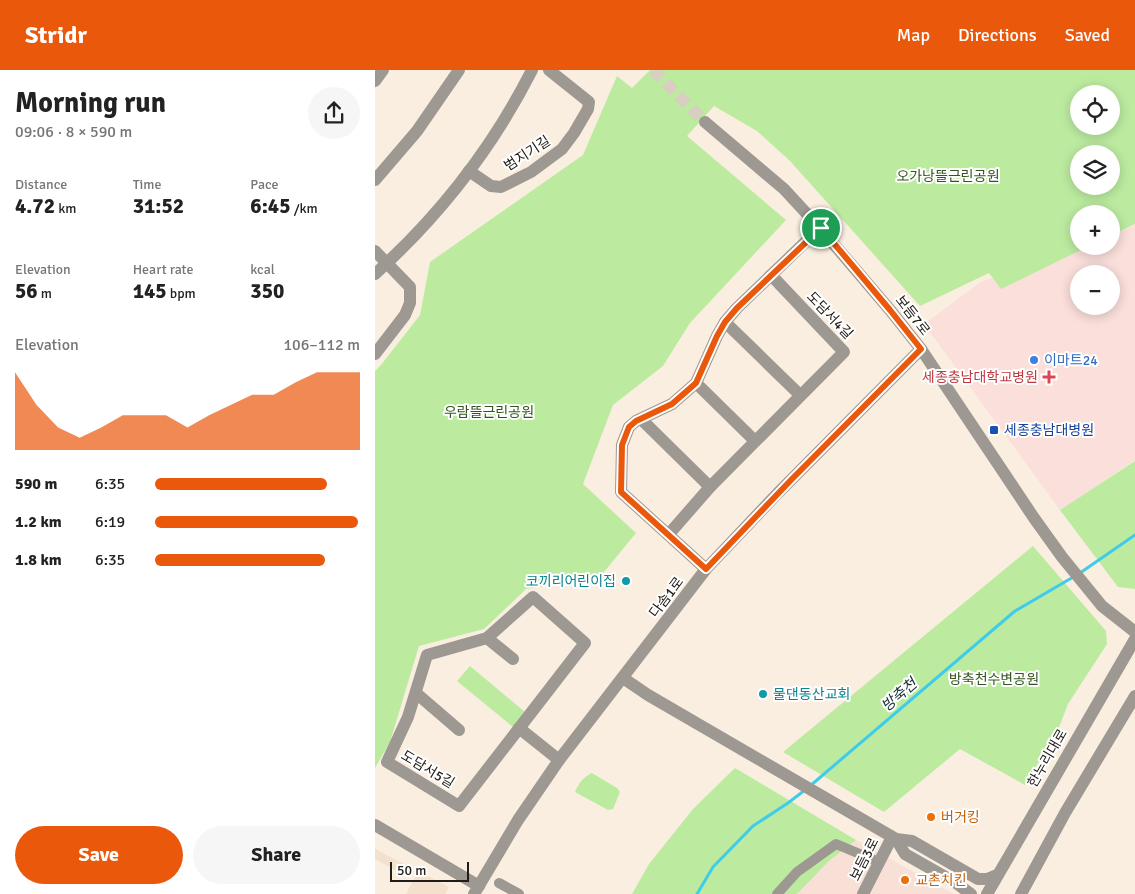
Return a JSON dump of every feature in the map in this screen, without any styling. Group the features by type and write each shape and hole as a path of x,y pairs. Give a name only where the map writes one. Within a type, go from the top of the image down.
{"street":[{"path":"375,81 383,70"},
{"path":"375,180 417,131 459,70"},
{"name":"범지기길","path":"375,274 434,216 469,171 504,121 532,70"},
{"name":"범지기길","path":"469,171 491,186 501,187 531,172 555,156 568,141 588,108 589,102 549,70"},
{"name":"보듬7로","path":"705,122 784,189 821,228 921,349 1034,518 1062,556 1102,606 1135,632"},
{"path":"706,569 621,492 622,445 629,427 672,404 696,383 703,364 725,322 821,228"},
{"path":"375,252 410,287 410,303 405,315 375,354"},
{"name":"도담서4길","path":"669,534 710,487 844,352 771,275"},
{"path":"725,322 800,395"},
{"name":"다솜1로","path":"476,890 518,820 559,760 706,569 921,349"},
{"path":"696,383 755,441"},
{"path":"641,419 710,487"},
{"name":"도담서5길","path":"533,597 585,643 459,806 387,762 408,717 427,655 487,638 533,597"},
{"path":"487,638 513,659"},
{"name":"한누리대로","path":"987,894 1135,639"},
{"path":"623,678 648,695 894,838 912,841 978,879 987,879 997,875"},
{"path":"416,692 459,730"},
{"path":"1021,894 1065,812 1135,696"},
{"path":"519,728 559,760"},
{"path":"375,825 476,890"},
{"path":"894,838 905,854 956,883 971,894"},
{"name":"보듬3로","path":"863,894 894,838"},
{"path":"777,894 797,872 837,844 879,862"},
{"path":"499,883 519,894"}],"shaded area":[{"name":"세종충남대학교병원","path":"1135,225 1135,460 1060,510 924,324 981,282 1070,249 1070,255 1120,255 1120,231"},
{"path":"856,840 953,894 797,894 829,861"},
{"path":"375,849 449,887 445,894 406,894 416,875 407,870 404,875 375,859"}],"green space":[{"name":"우람뜰근린공원","path":"650,70 1135,70 1135,224 1120,231 1120,205 1070,205 1071,255 1001,289 989,273 920,306 790,161 757,131 714,106 687,136 786,220 690,323 663,366 613,405 583,484 636,533 599,578 526,589 484,629 419,646 390,742 375,768 375,371 420,315 430,262 583,155 617,76 632,88"},
{"path":"1135,461 1135,589 1118,587 1060,510"},
{"name":"방축천수변공원","path":"1033,546 1106,631 1107,644 1068,704 1058,730 1025,785 960,749 884,812 783,752"},
{"path":"470,666 525,712 513,727 457,681"},
{"path":"735,768 856,840 829,861 797,894 632,894 649,864 693,809"},
{"path":"592,773 617,788 620,792 613,809 608,810 575,792 586,776"}],"waterway":[{"name":"방축천","path":"1080,573 1135,535"},
{"name":"방축천","path":"810,786 1015,611 1075,576"},
{"name":"방축천","path":"697,894 713,867 753,826 805,790"}],"tunnel":[{"path":"653,70 705,122"}],"place":[{"name":"이마트24","path":"1034,360"},
{"name":"세종충남대학교병원","path":"1049,377"},
{"name":"세종충남대병원","path":"994,430"},
{"name":"코끼리어린이집","path":"626,581"},
{"name":"물댄동산교회","path":"763,694"},
{"name":"버거킹","path":"931,817"},
{"name":"교촌치킨","path":"905,880"}],"route":[{"path":"821,228 921,349 706,569 621,492 620,458 622,445 629,427 636,421 672,404 696,383 703,364 725,322 737,308 821,228"}],"park label":[{"name":"오가낭뜰근린공원","path":"948,176"}]}
